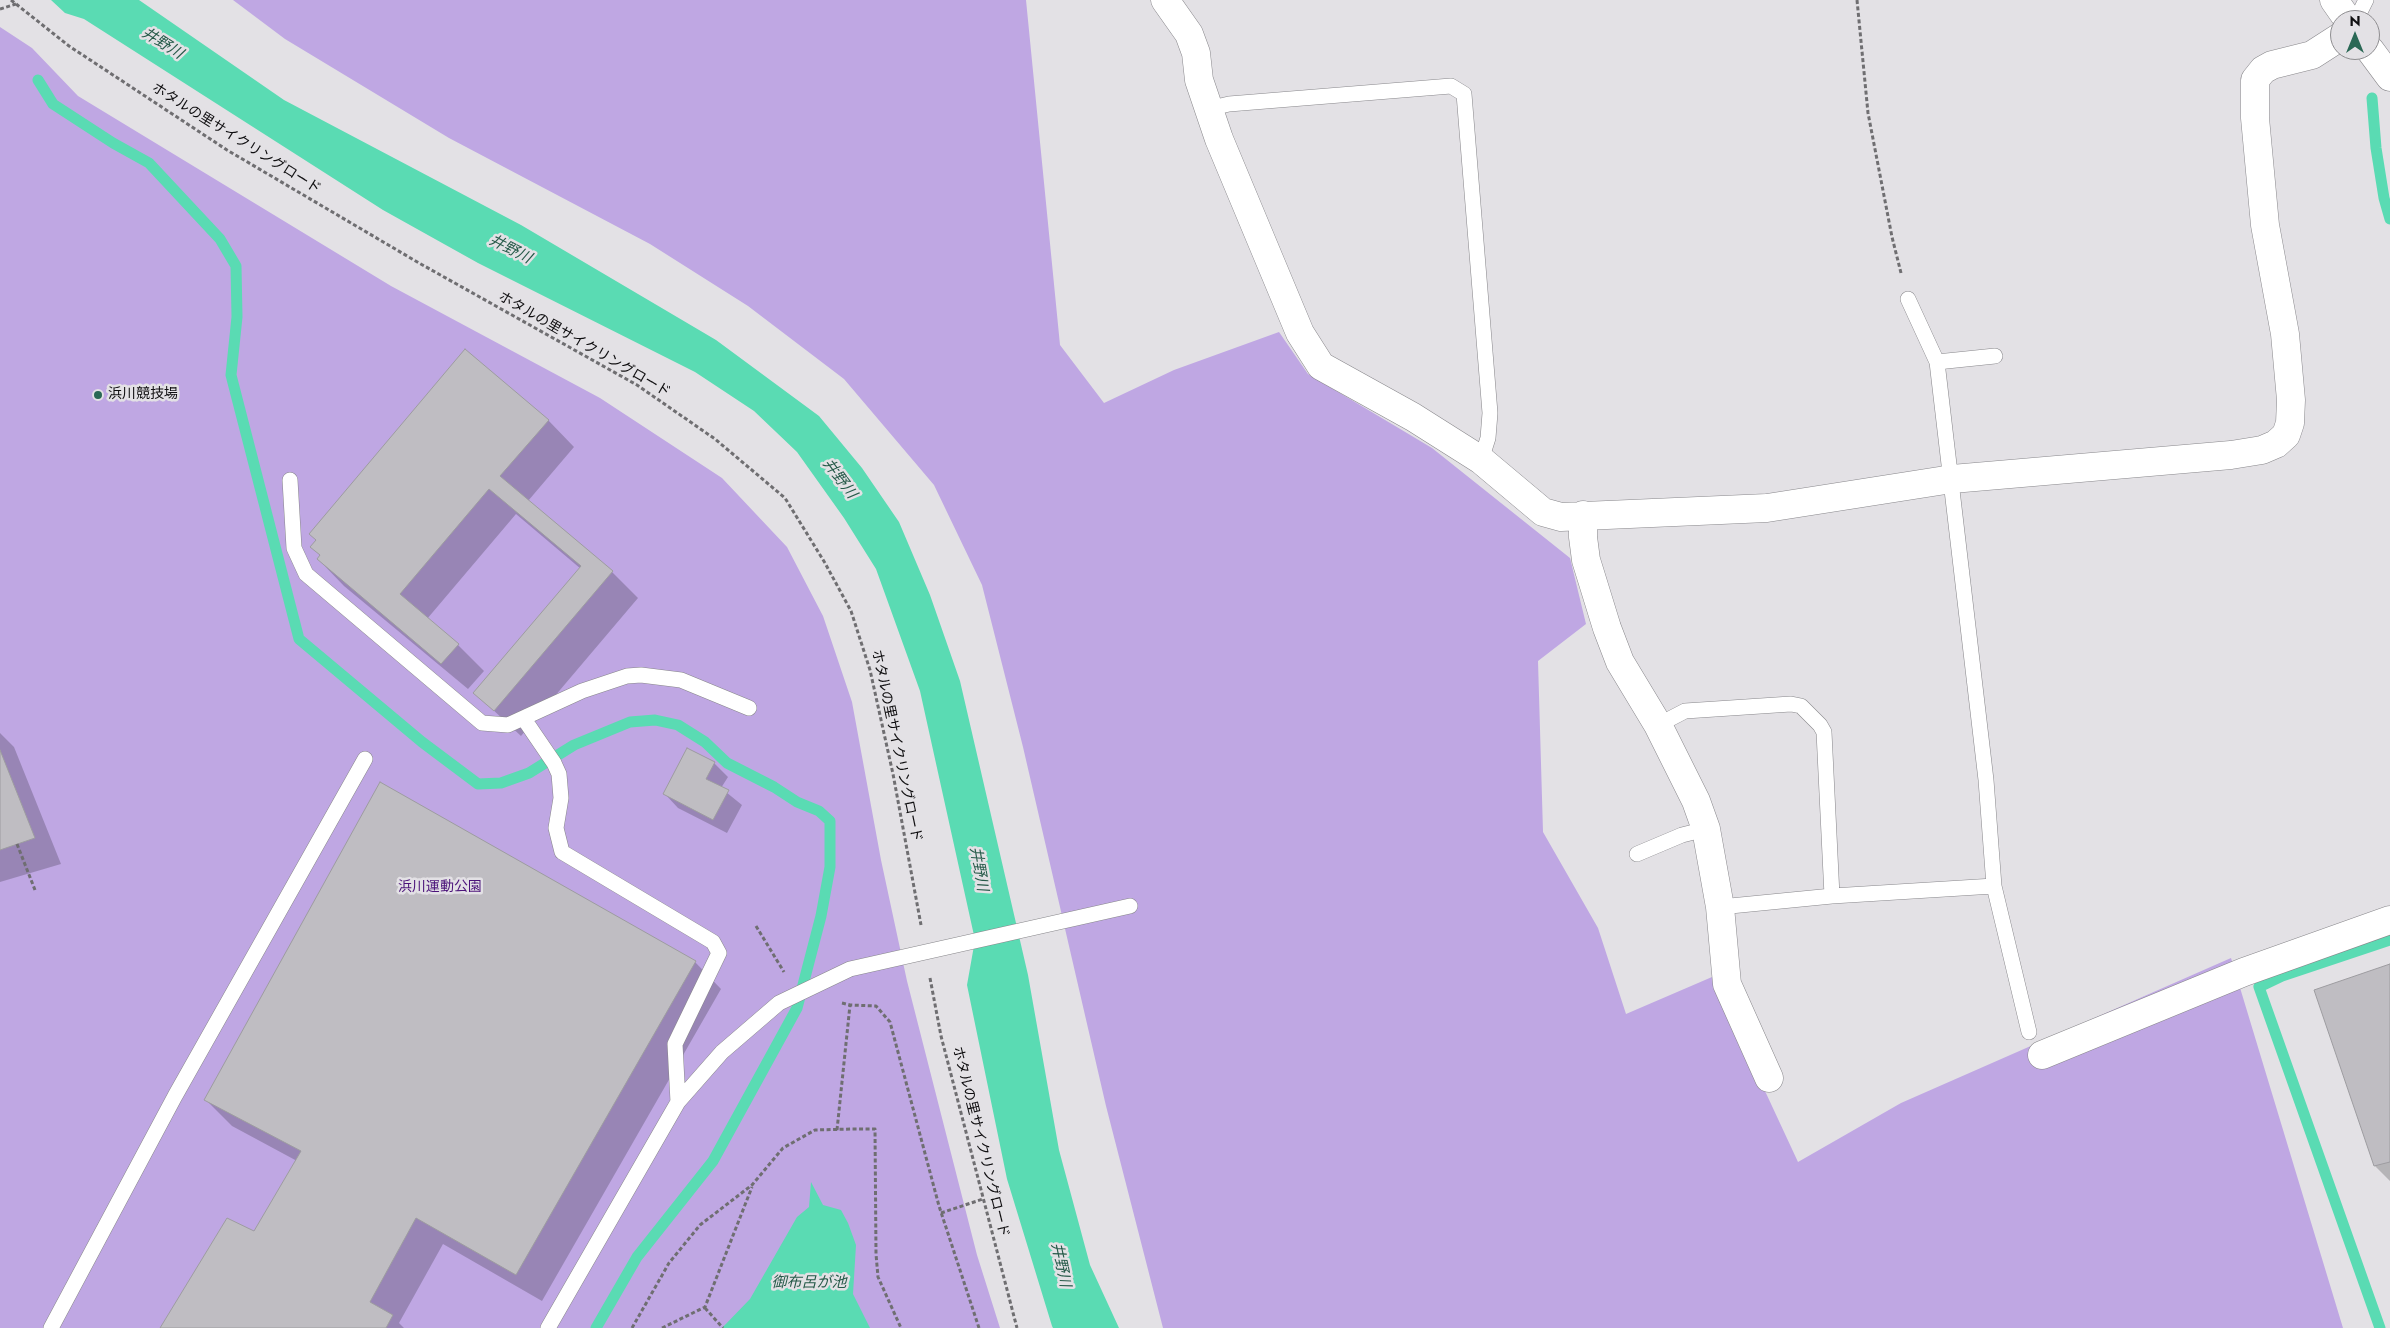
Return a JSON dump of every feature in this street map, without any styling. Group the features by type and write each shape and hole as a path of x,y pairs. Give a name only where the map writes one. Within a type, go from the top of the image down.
{"street":[{"path":"1165,0 1189,34 1196,53 1199,80 1208,109 1300,334 1321,366 1413,417 1481,460 1543,512 1561,517 1767,508 1952,479 2231,455 2262,450 2276,444 2286,435 2290,423 2291,400 2285,334 2265,225 2254,118 2255,80 2262,70 2272,65 2312,55 2330,43"},
{"path":"2377,60 2390,77"},
{"path":"1584,516 1583,537 1586,560 1606,628 1620,662 1658,725 1696,801 1706,829 1720,907 1727,984 1769,1078"},
{"path":"2035,1043 2390,920"}],"lane":[{"path":"1208,109 1229,104 1451,86 1464,94 1490,413 1488,438 1481,460"},
{"path":"1908,299 1937,362 1986,780 1994,886 2035,1043"},
{"path":"1937,362 1995,356"},
{"path":"290,480 294,548 306,574 482,723 508,725 582,691 627,676 641,675 681,680 749,708"},
{"path":"1658,725 1685,711 1791,704 1801,706 1820,725 1824,732 1832,896"},
{"path":"524,719 554,762 559,774 561,798 556,828 562,852 713,942 719,953 675,1044 678,1102"},
{"path":"51,1328 175,1096 365,759"},
{"path":"1637,854 1682,835 1706,829"},
{"path":"1720,907 1832,896 1994,886"},
{"path":"548,1328 678,1102 722,1052 779,1003 850,969 1130,906"}],"path":[{"name":"ホタルの里サイクリングロード","path":"12,0 69,46 227,150 419,263 637,386 715,439 785,498 825,562 851,612 870,670 893,774 922,929"},
{"path":"1858,0 1868,113 1892,237 1908,299"},
{"path":"0,8 16,4"},
{"path":"16,844 35,890"},
{"name":"ホタルの里サイクリングロード","path":"930,977 941,1036 1017,1328"},
{"path":"837,1130 850,1005"},
{"path":"876,1006 890,1022 942,1213 979,1328"},
{"path":"632,1328 646,1299 669,1263 700,1225 752,1186 783,1148 815,1130 875,1129 876,1254 878,1277 901,1328"},
{"path":"662,1328 705,1307 752,1186"},
{"path":"942,1213 982,1199"},
{"path":"705,1307 722,1327"}],"green space":[{"path":"233,0 1026,0 1060,345 1104,403 1174,370 1279,332 1308,374 1432,448 1570,558 1586,624 1538,661 1543,832 1598,928 1626,1014 1712,977 1798,1162 1901,1103 2231,958 2343,1328 1163,1328 1106,1106 1023,747 982,585 934,485 844,379 748,306 650,244 449,138 285,39"},
{"name":"浜川運動公園","path":"0,27 32,48 78,96 391,286 600,398 722,478 787,547 823,616 852,702 881,860 907,981 977,1255 1000,1328 0,1328"}],"water":[{"name":"井野川","path":"51,0 139,0 284,100 521,225 716,340 819,416 862,468 899,522 930,595 960,681 1028,975 1059,1150 1090,1265 1119,1328 1053,1328 1052,1326 1007,1179 967,985 975,940 920,691 876,569 844,518 797,452 754,411 695,372 478,263 383,210 84,19 65,13"},
{"name":"御布呂が池","path":"811,1182 823,1205 841,1210 848,1223 856,1245 853,1294 870,1328 722,1328 750,1299 797,1217 809,1207"}],"building":[{"path":"465,349 549,420 500,476 613,571 494,711 473,693 581,566 489,489 400,594 459,644 441,664 317,559 320,555 310,547 316,540 309,534"},
{"path":"687,748 715,762 706,779 729,790 713,820 663,794"},
{"path":"0,750 35,838 0,850"},
{"path":"380,782 696,961 516,1275 416,1218 370,1302 393,1315 386,1328 160,1328 227,1218 254,1231 301,1151 204,1100"},
{"path":"2390,964 2390,1162 2374,1166 2314,990"}],"waterway":[{"path":"38,80 53,104 113,143 149,163 220,239 236,266 237,317 231,375 299,639 422,742 478,784 501,783 529,773 574,745 630,722 655,720 678,725 705,742 727,763 774,787 797,802 819,811 830,821 830,867 821,916 797,1008 713,1161 637,1257 596,1328"},
{"path":"2372,98 2376,148 2384,198 2390,219"},
{"path":"2380,1328 2259,987 2282,976 2390,940"}],"place":[{"name":"浜川競技場","path":"98,395"}]}
